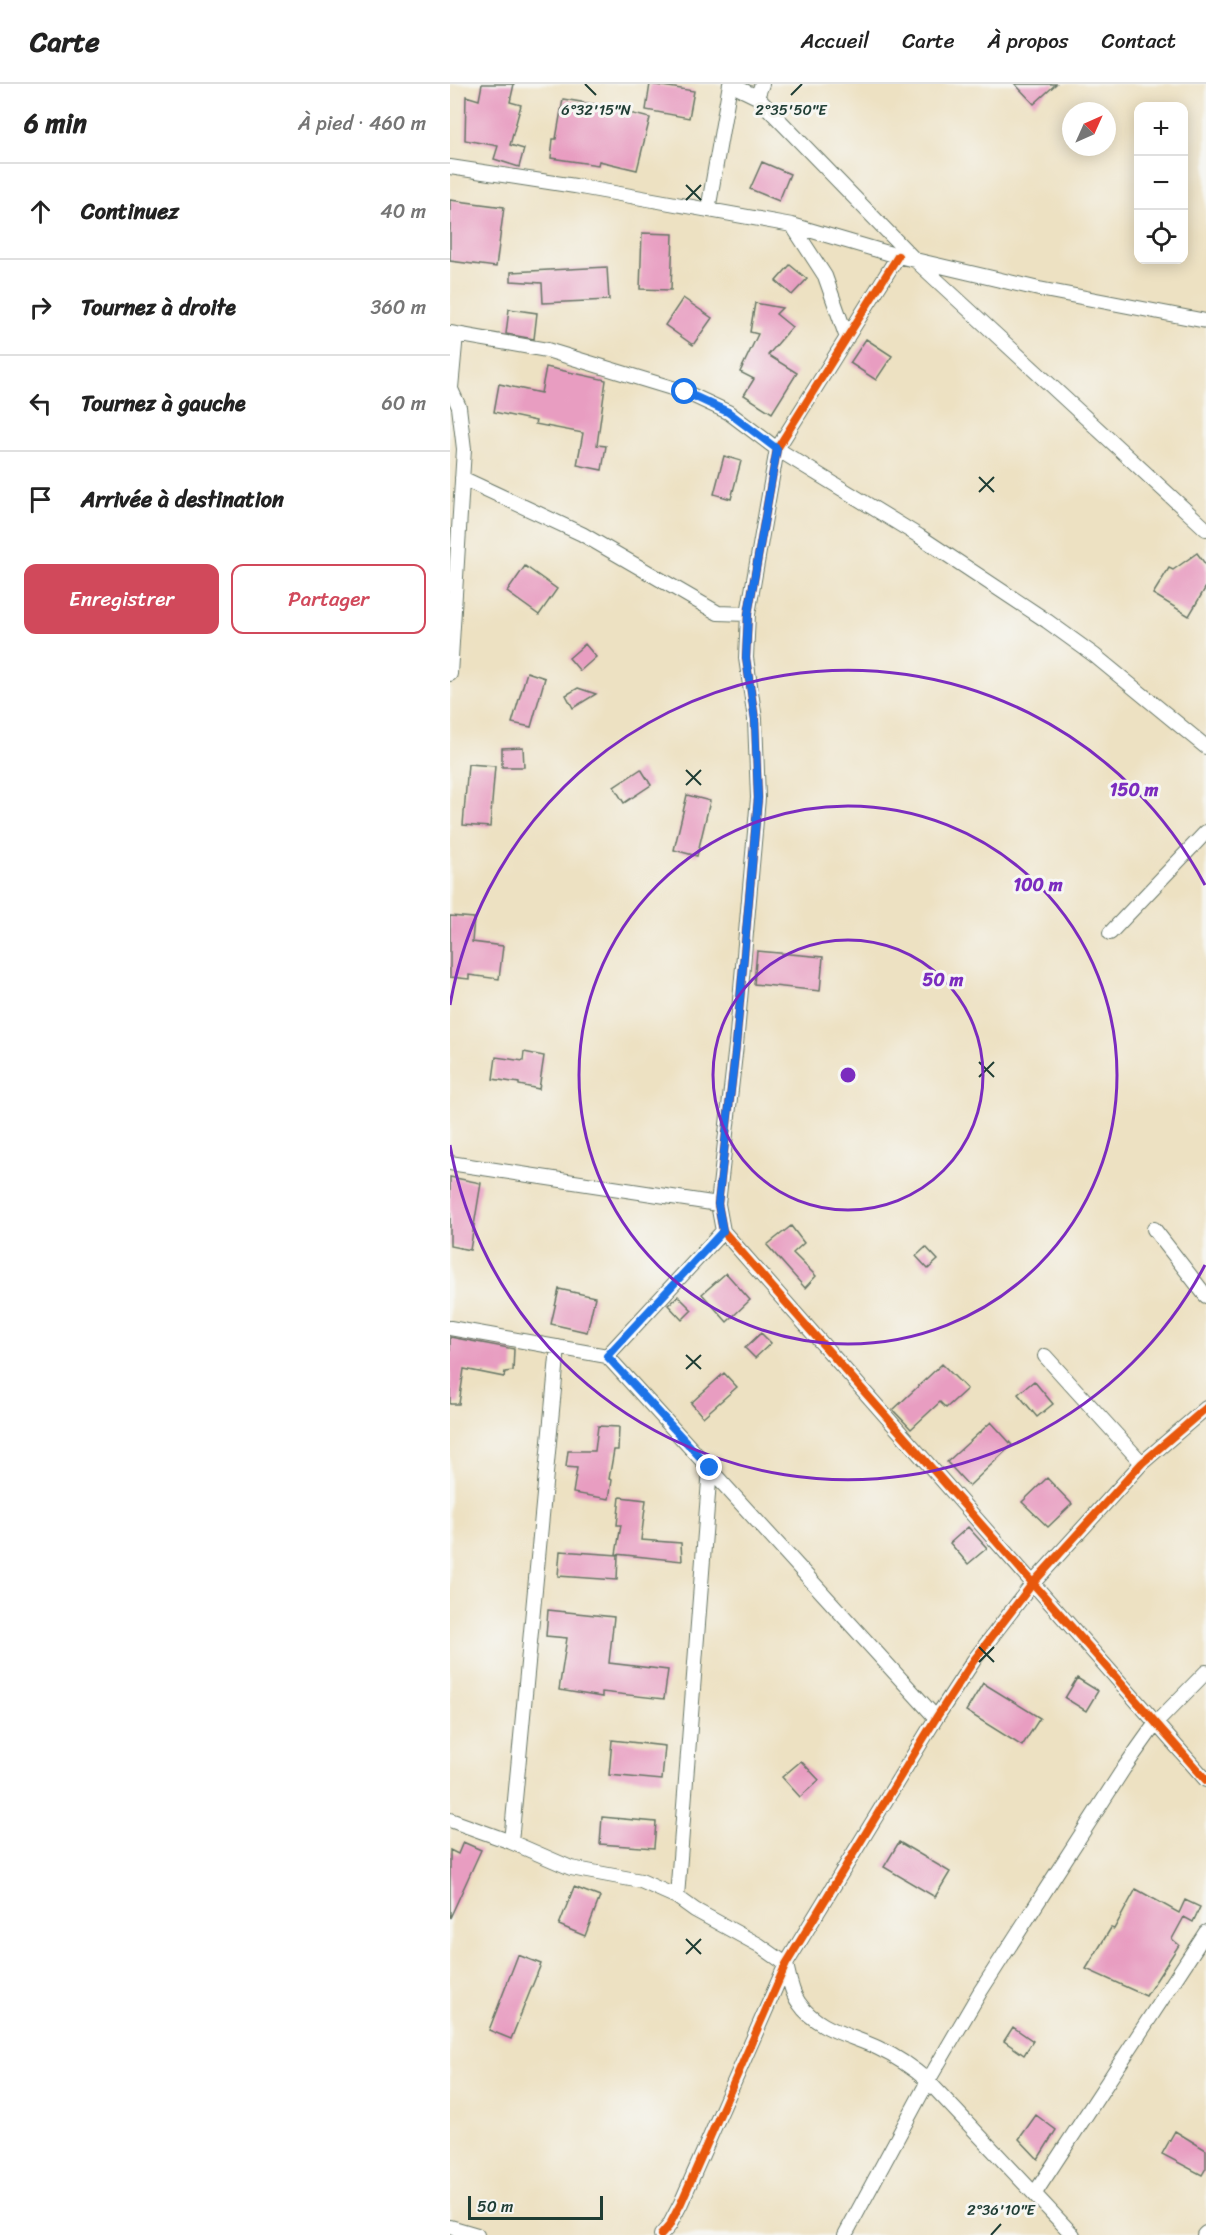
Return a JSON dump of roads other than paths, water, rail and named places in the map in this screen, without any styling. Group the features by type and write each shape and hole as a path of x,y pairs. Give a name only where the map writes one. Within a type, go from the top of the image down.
{"street":[{"path":"708,210 730,84 760,91 914,259 1206,529"},
{"path":"450,167 792,225 898,256 1039,289 1206,321"},
{"path":"792,225 825,276 847,338"},
{"path":"898,256 777,449 748,614 746,658 755,720 758,798 735,1056 718,1204 723,1231 1206,1780"},
{"path":"450,674 464,449 459,407 450,387 453,334 547,350 685,392 728,412 777,449 919,536 1047,621 1094,655 1206,747"},
{"path":"462,478 582,534 718,613 748,614"},
{"path":"1110,933 1206,832"},
{"path":"450,1163 718,1204"},
{"path":"1154,1229 1206,1296"},
{"path":"607,1356 723,1231"},
{"path":"450,1328 607,1356 936,1718"},
{"path":"511,1842 558,1347"},
{"path":"1045,1356 1142,1463"},
{"path":"661,2235 669,2226 681,2203 786,1964 936,1718 974,1660 1033,1583 1142,1463 1206,1408"},
{"path":"677,1897 710,1468"},
{"path":"845,2235 928,2081 980,1992 1124,1768 1156,1723 1206,1672"},
{"path":"450,1820 511,1842 562,1866 589,1873 641,1881 677,1897 695,1910 759,1945 786,1964 791,1987 799,2003 812,2018 828,2028 877,2047 905,2061 928,2081 1073,2235"},
{"path":"1035,2193 1206,1932"},
{"path":"450,2227 477,2235"}]}
